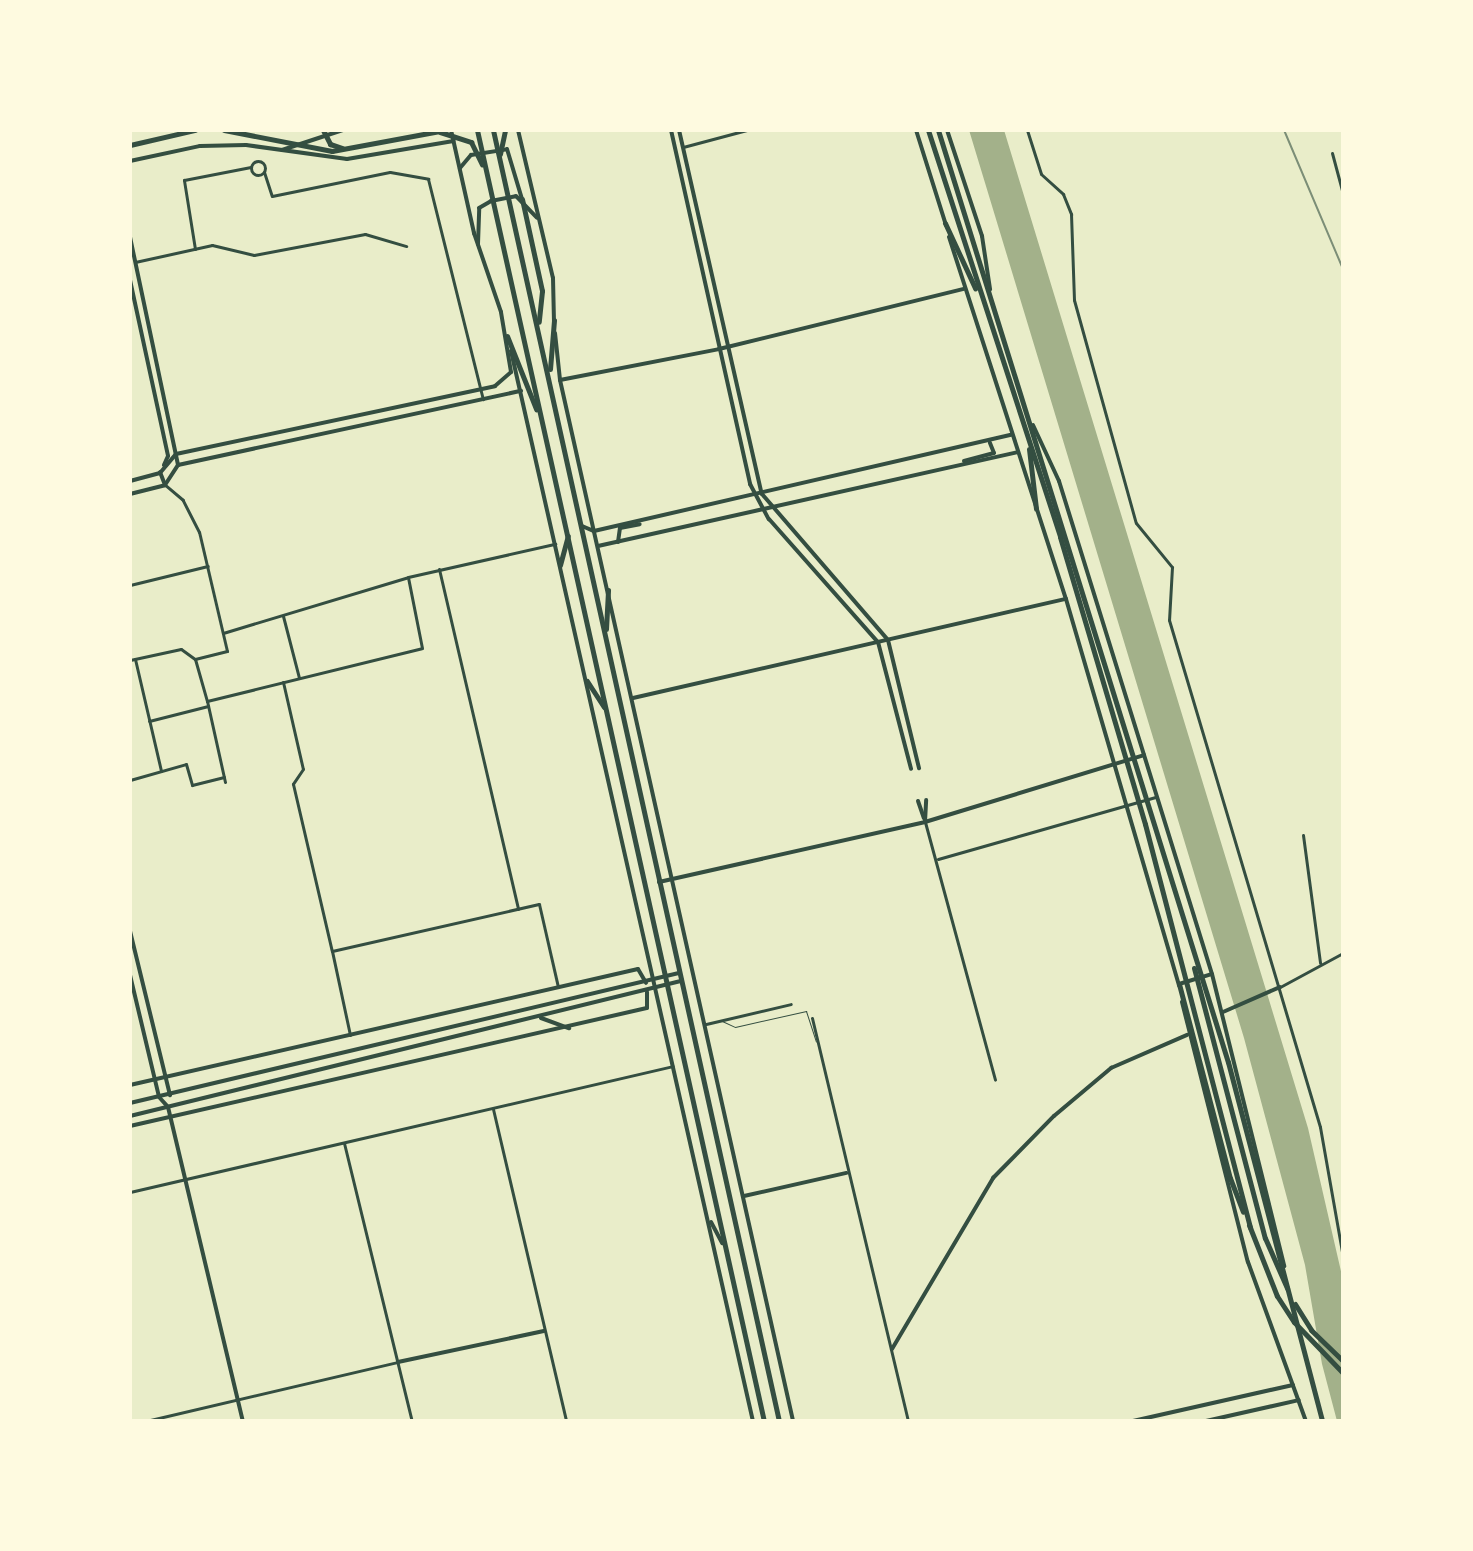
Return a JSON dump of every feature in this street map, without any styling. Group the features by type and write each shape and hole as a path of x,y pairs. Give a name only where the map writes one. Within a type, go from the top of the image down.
{"highway":[{"path":"130,145 195,130"},
{"path":"224,130 310,149 347,149 442,131 471,142 487,177"},
{"path":"323,130 330,144 347,149"},
{"path":"477,130 764,1421"},
{"path":"493,130 779,1421"},
{"path":"500,163 505,130"},
{"path":"928,130 1060,537 1174,923 1250,1228"},
{"path":"938,130 1033,425 1228,1062 1257,1179 1284,1266 1322,1421"},
{"path":"522,199 542,291 538,327"},
{"path":"945,223 984,307"},
{"path":"549,378 554,320"},
{"path":"507,336 543,425"},
{"path":"1028,436 1036,509"},
{"path":"560,565 569,536"},
{"path":"606,638 608,590"},
{"path":"587,681 608,711"},
{"path":"1181,916 1265,1238 1311,1330 1343,1361"},
{"path":"1179,984 1230,1178 1277,1296 1294,1322 1343,1373"}],"street":[{"path":"280,151 343,130"},
{"path":"130,1126 647,1008 652,981 587,681 521,391 501,312 478,244 451,130"},
{"path":"519,130 553,278 560,380 793,1421"},
{"path":"671,130 755,496 760,508 878,642 911,769"},
{"path":"679,130 762,494 769,506 888,640 919,768"},
{"path":"683,147 747,130"},
{"path":"916,130 1116,763 1179,984 1187,1035 1248,1262 1306,1421"},
{"path":"947,130 982,236 991,299"},
{"path":"1027,130 1041,174 1063,194 1071,214 1076,236 1074,300 1136,523 1172,567 1169,620 1320,1127 1343,1258"},
{"path":"130,161 200,146 246,145 347,159 453,141"},
{"path":"459,171 471,155 507,149 522,199 539,220"},
{"path":"1332,153 1343,194"},
{"path":"195,249 184,180 251,167 260,161 272,196 390,172 428,179 483,400"},
{"path":"251,167 255,175 264,172"},
{"path":"478,244 479,208 516,196 522,199"},
{"path":"135,262 212,245 254,255 365,234 406,246"},
{"path":"130,237 178,465 165,485 130,494"},
{"path":"130,280 168,456 160,473 165,485 190,510 208,566 227,651 195,659"},
{"path":"560,380 719,349 965,289"},
{"path":"130,481 160,473 176,454 481,390 507,380 511,372 501,312"},
{"path":"178,465 521,391"},
{"path":"1033,425 1059,481 1212,974 1284,1266"},
{"path":"580,525 594,531 1011,435"},
{"path":"958,464 994,453 989,442"},
{"path":"598,546 1017,452"},
{"path":"618,542 620,528 673,514"},
{"path":"223,633 408,577 555,544"},
{"path":"130,585 208,566"},
{"path":"439,569 518,909"},
{"path":"149,721 283,682 422,648 408,577"},
{"path":"633,698 1066,599"},
{"path":"283,615 299,678"},
{"path":"130,780 186,764 192,785 225,780 195,659 181,649 132,659 161,771"},
{"path":"283,682 303,769 293,784 350,1035"},
{"path":"659,882 925,822 1144,754"},
{"path":"938,859 1156,797"},
{"path":"925,822 926,800"},
{"path":"918,801 938,859 995,1080"},
{"path":"1303,835 1320,963"},
{"path":"332,951 539,904 558,987"},
{"path":"130,931 170,1095 169,1117 243,1421"},
{"path":"1223,1012 1280,987 1343,953"},
{"path":"130,1085 638,969 646,983"},
{"path":"130,1103 679,973"},
{"path":"1179,984 1212,974"},
{"path":"130,975 159,1097 168,1107"},
{"path":"130,1116 681,981"},
{"path":"650,991 673,1066 753,1421"},
{"path":"706,1024 791,1004"},
{"path":"539,1017 569,1028"},
{"path":"812,1018 846,1173 908,1421"},
{"path":"892,1349 993,1178 1054,1116 1111,1068 1187,1035"},
{"path":"130,1192 673,1066"},
{"path":"492,1109 566,1421"},
{"path":"344,1143 412,1421"},
{"path":"744,1196 846,1173"},
{"path":"708,1217 726,1250"},
{"path":"146,1421 544,1331"},
{"path":"1133,1421 1293,1385"},
{"path":"1206,1421 1299,1400"}],"lane":[{"path":"719,1020 746,1025 806,1011 818,1046"}],"shaded area":[{"path":"969,130 1004,130 1308,1128 1343,1280 1343,1421 1337,1421 1322,1364 1305,1265 1244,1038"}],"railway":[{"path":"1284,130 1343,269"}]}
